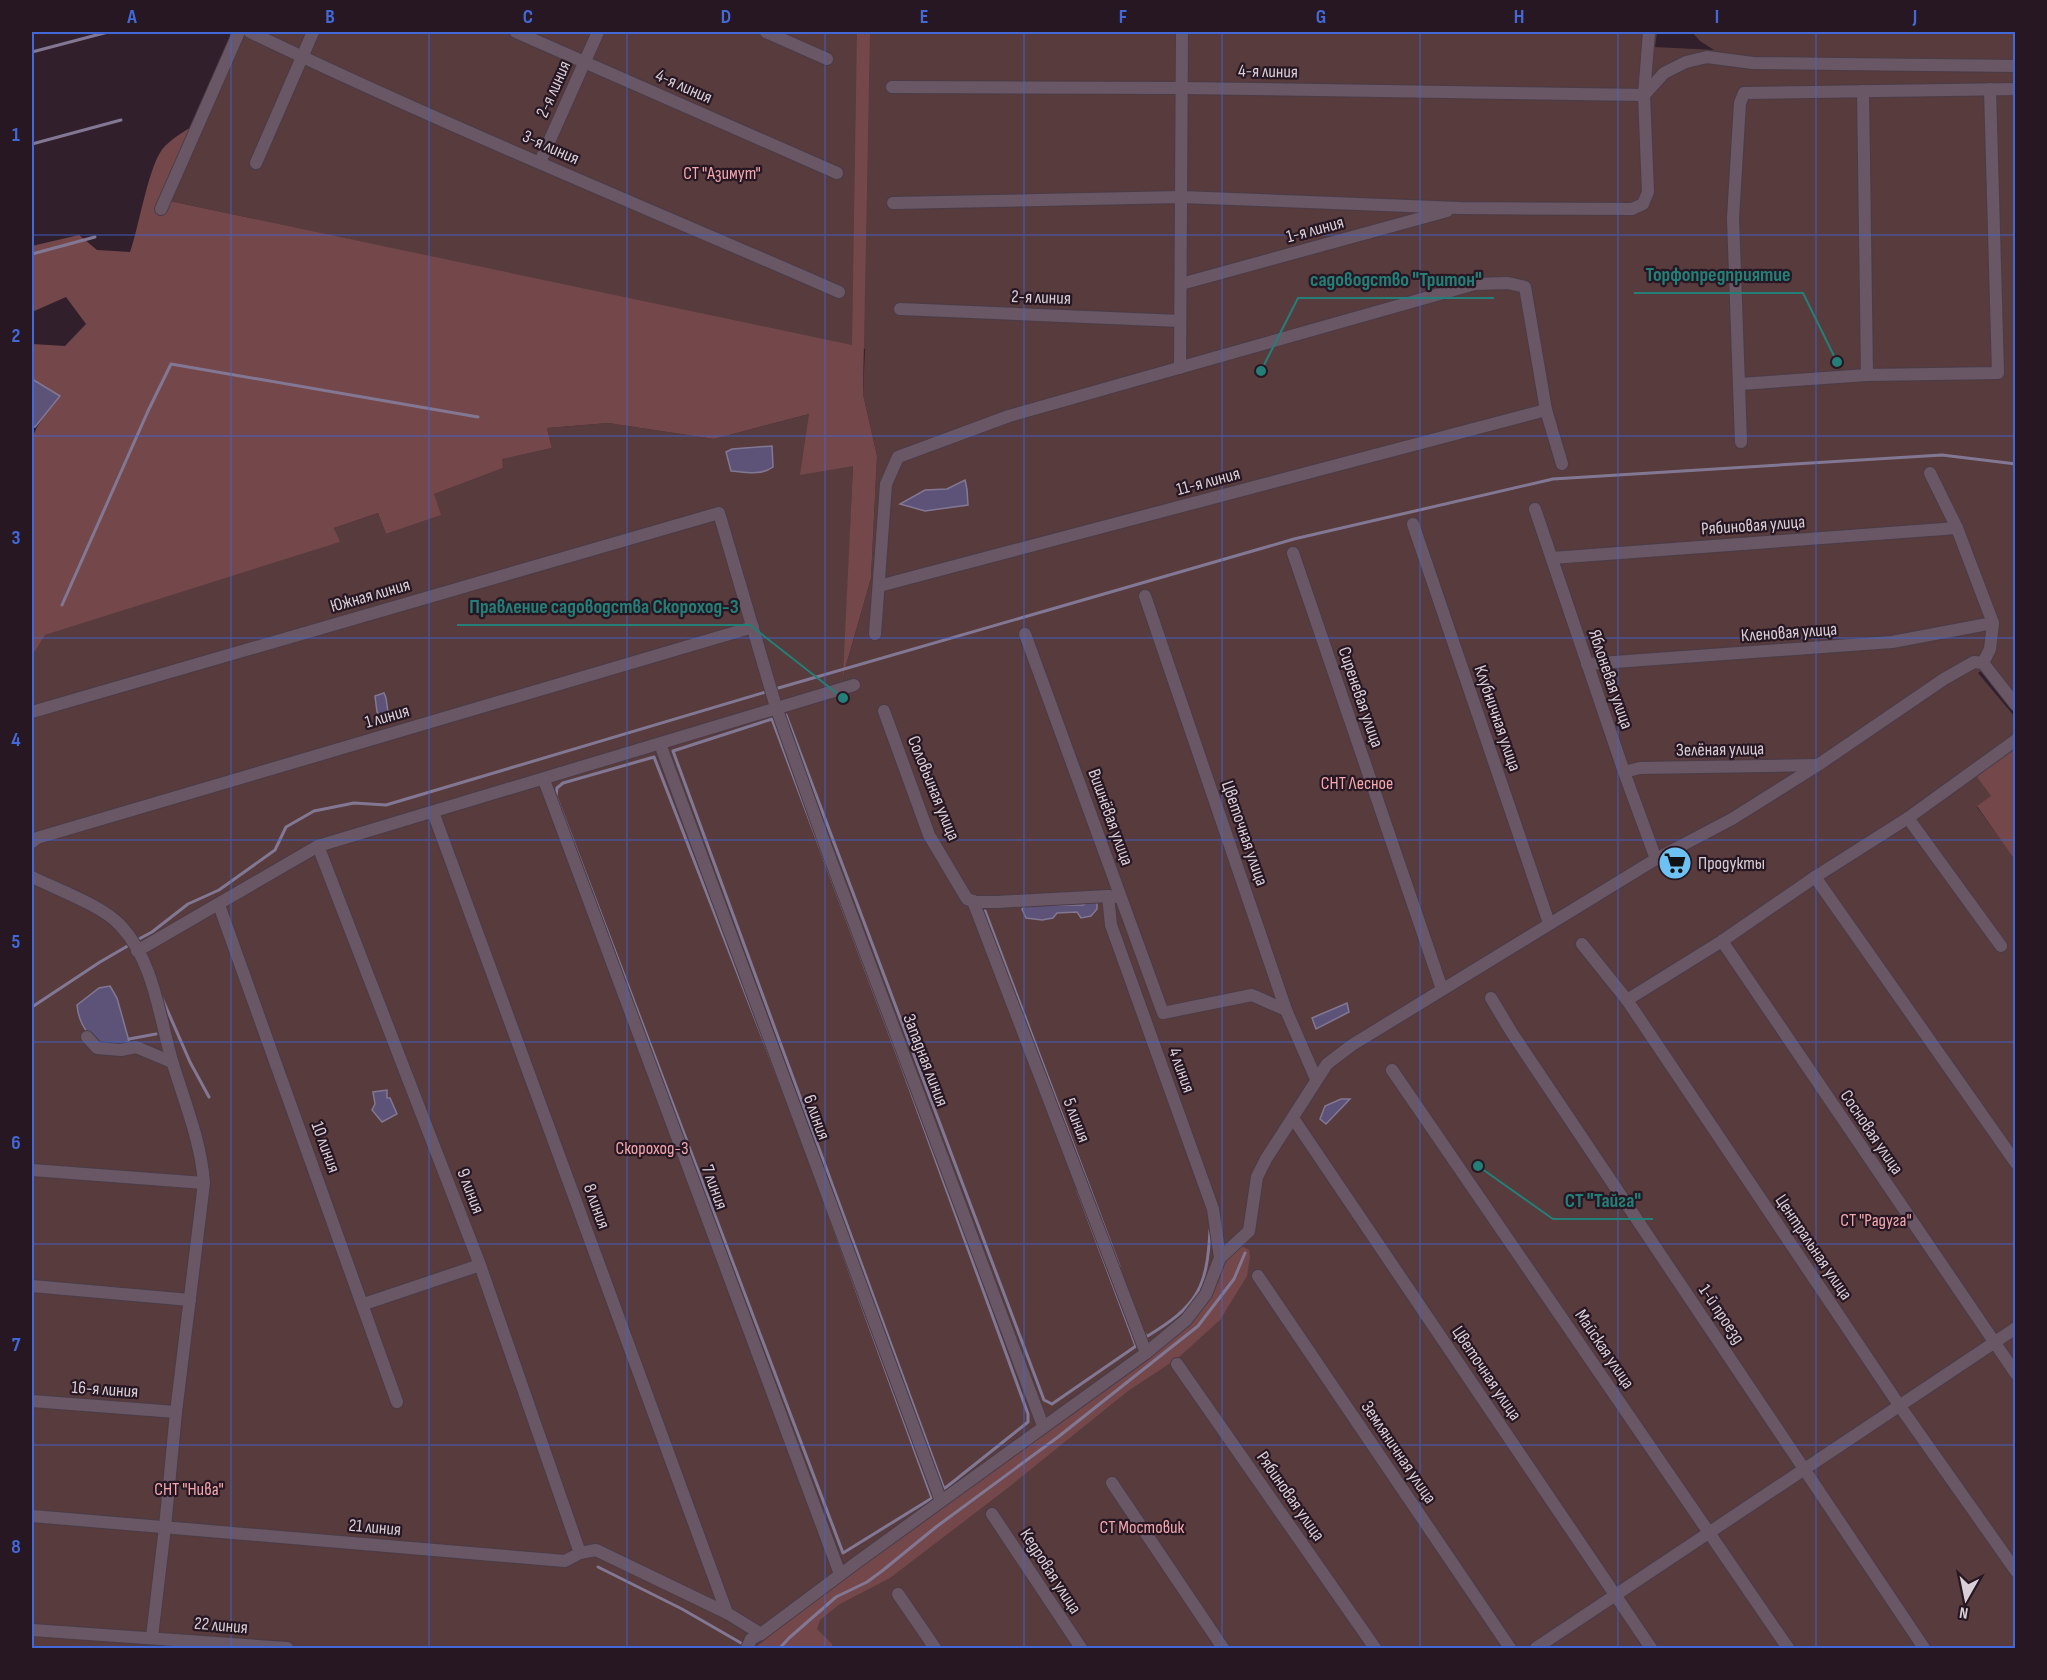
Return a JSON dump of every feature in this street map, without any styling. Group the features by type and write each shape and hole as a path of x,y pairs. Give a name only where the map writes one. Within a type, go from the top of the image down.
{"street":[{"path":"161,209 239,32"},
{"name":"3-я линия","path":"250,32 302,57 839,292"},
{"path":"256,163 313,32"},
{"name":"4-я линия","path":"516,32 837,173"},
{"name":"2-я линия","path":"540,162 598,32"},
{"path":"766,32 826,59"},
{"path":"1180,368 1182,32"},
{"path":"893,203 1181,197 1459,208 1632,209 1642,204 1648,192 1644,95 1649,32"},
{"path":"1644,95 1664,73 1686,62 1707,57 1753,63 2016,66"},
{"name":"4-я линия","path":"892,87 1182,88 1644,95"},
{"path":"1740,384 1867,375 1998,374 1990,89"},
{"path":"1741,442 1733,218 1740,103 1744,93 2016,89"},
{"path":"1863,91 1867,375"},
{"name":"1-я линия","path":"1181,284 1459,208"},
{"path":"875,634 886,484 898,457 1009,416 1475,284 1508,283 1525,287 1546,410 1562,464"},
{"name":"2-я линия","path":"900,309 1180,321"},
{"name":"11-я линия","path":"879,586 1546,410"},
{"path":"1930,474 1957,528 1994,624 1990,649 1983,663"},
{"name":"Яблоневая улица","path":"1535,509 1624,772 1656,859"},
{"name":"Западная линия","path":"719,513 773,696 827,850 1043,1426"},
{"name":"Южная линия","path":"32,712 719,513"},
{"name":"Клубничная улица","path":"1413,524 1549,923"},
{"name":"Рябиновая улица","path":"1552,558 1957,528"},
{"name":"Сиреневая улица","path":"1293,553 1442,989"},
{"name":"Цветочная улица","path":"1145,596 1286,1010 1316,1079"},
{"name":"Кленовая улица","path":"1587,664 1892,642 1994,624"},
{"name":"1 линия","path":"32,842 49,834 753,627"},
{"name":"Вишнёвая улица","path":"1024,634 1163,1013 1252,995 1286,1010"},
{"path":"747,1648 751,1639 761,1634 840,1574 1146,1353 1186,1320 1206,1294 1220,1258 1249,1231 1257,1177 1266,1159 1327,1064 1352,1045 1656,859 1732,819 1818,765 1944,679 1974,662 1983,663 2016,705"},
{"path":"137,947 219,905 318,846 660,744 773,696 854,685"},
{"name":"Соловьиная улица","path":"884,711 929,834 967,899 973,902"},
{"path":"1627,1000 1722,941 1815,877 1908,818 2016,740"},
{"name":"6 линия","path":"660,744 941,1502"},
{"name":"Зелёная улица","path":"1624,772 1640,768 1818,765"},
{"name":"7 линия","path":"544,780 840,1574"},
{"name":"8 линия","path":"433,812 727,1613"},
{"path":"1908,818 2001,946"},
{"name":"9 линия","path":"318,846 480,1265 580,1553"},
{"path":"1815,877 2016,1163"},
{"path":"32,878 106,913 118,922 137,947 150,978 172,1062 196,1136 204,1183 152,1637"},
{"path":"973,902 1108,896 1121,898"},
{"name":"4 линия","path":"1108,896 1111,925 1213,1209 1220,1258"},
{"name":"5 линия","path":"973,902 1146,1353"},
{"name":"10 линия","path":"219,905 364,1304 397,1402"},
{"name":"Сосновая улица","path":"1722,941 2016,1374"},
{"name":"Центральная улица","path":"1582,944 1627,1000 1899,1405 2016,1571"},
{"name":"1-й проезд","path":"1491,998 1512,1033 1924,1648"},
{"path":"87,1036 97,1048 121,1050 135,1047 172,1062"},
{"name":"Майская улица","path":"1392,1070 1788,1648"},
{"name":"Цветочная улица","path":"1293,1118 1651,1648"},
{"path":"32,1170 204,1183"},
{"path":"364,1304 480,1265"},
{"name":"Земляничная улица","path":"1258,1276 1510,1648"},
{"path":"32,1286 190,1300"},
{"path":"1536,1648 2016,1328"},
{"name":"Рябиновая улица","path":"1177,1364 1375,1648"},
{"name":"16-я линия","path":"32,1401 176,1412"},
{"path":"1112,1483 1223,1648"},
{"name":"Кедровая улица","path":"992,1514 1081,1648"},
{"name":"21 линия","path":"32,1516 565,1561 580,1553 596,1550 727,1613 761,1634"},
{"path":"898,1594 935,1648"},
{"name":"22 линия","path":"32,1630 287,1648"}],"green space":[{"path":"239,32 1657,32 1655,47 1714,50 1700,41 1692,32 2015,32 2015,698 1989,666 1978,673 2015,717 2015,743 1992,796 1977,807 2016,860 2016,1554 2008,1558 2015,1568 2015,1648 32,1648 32,656 44,635 339,542 334,528 378,513 386,534 440,515 433,494 503,468 501,459 552,448 547,428 608,423 714,439 809,414 853,466 844,673 871,578 877,456 863,394 865,349 165,200"}],"shaded area":[{"path":"857,32 870,32 863,394 877,456 871,578 843,676 853,466 800,475 809,414 714,439 608,423 547,428 552,448 502,459 503,468 434,494 441,515 386,534 378,513 334,528 340,542 45,635 32,656 32,440 40,423 60,396 32,379 32,344 65,346 86,324 66,297 32,312 32,246 79,235 97,250 130,252 154,166 159,154 173,139 200,121 165,200 852,345"},
{"path":"2015,145 2016,374 2013,374"},
{"path":"32,379 60,396 35,427 32,426"},
{"path":"772,446 773,467 758,472 731,471 726,452 732,449"},
{"path":"965,480 968,505 925,511 900,504 925,490 947,489"},
{"path":"384,693 388,712 381,717 377,712 375,696"},
{"path":"2015,743 2015,860 1977,806 1991,796 1973,771"},
{"path":"1091,900 1097,901 1097,909 1091,916 1081,918 1077,912 1057,913 1053,918 1042,920 1026,918 1022,909 1025,905 1083,905"},
{"path":"110,986 117,998 129,1041 110,1046 102,1044 87,1032 82,1024 77,1005 99,988"},
{"path":"1347,1003 1349,1012 1316,1029 1312,1018"},
{"path":"387,1090 387,1098 390,1098 397,1114 382,1122 372,1110 375,1104 373,1092"},
{"path":"1341,1099 1350,1099 1326,1124 1320,1119 1325,1106"},
{"path":"1242,1246 1249,1250 1247,1276 1220,1320 1178,1358 1128,1391 1009,1487 890,1578 840,1604 820,1620 817,1629 832,1644 832,1648 755,1648 801,1610 1179,1334 1218,1283 1226,1261"}],"waterway":[{"path":"32,52 108,32"},
{"path":"32,144 121,120"},
{"path":"32,254 95,237"},
{"path":"62,605 171,364 478,417"},
{"path":"775,689 1294,539 1553,479 1942,455 2016,464"},
{"path":"137,940 152,932 188,904 219,890 275,850 286,827 314,811 354,803 386,805 769,691"},
{"path":"786,715 1044,1400 1052,1404 1136,1346 1078,1191"},
{"path":"772,719 901,1064 1028,1414 1028,1422 944,1489 673,751 772,719"},
{"path":"654,757 797,1126 932,1498 843,1553 556,796 557,788 563,783 654,757"},
{"path":"985,911 1119,1266"},
{"path":"32,1007 131,944"},
{"path":"162,998 190,1062 209,1097"},
{"path":"129,1039 156,1034"},
{"path":"1145,1334 1146,1337 1177,1316 1196,1294 1206,1268 1210,1230"},
{"path":"780,1648 836,1597 867,1582 882,1571 936,1527 1058,1437 1198,1326 1234,1279 1245,1253"},
{"path":"598,1567 682,1609 741,1643"}],"place":[{"name":"Торфопредприятие","path":"1837,362"},
{"name":"садоводство \"Тритон\"","path":"1261,371"},
{"name":"Правление садоводства Скороход-3","path":"843,698"},
{"name":"Продукты","path":"1675,863"},
{"name":"СТ \"Тайга\"","path":"1478,1166"}],"park label":[{"name":"СТ \"Азимут\"","path":"722,173"},
{"name":"СНТ Лесное","path":"1357,783"},
{"name":"Скороход-3","path":"652,1148"},
{"name":"СТ \"Радуга\"","path":"1876,1220"},
{"name":"СНТ \"Нива\"","path":"189,1489"},
{"name":"СТ Мостовик","path":"1142,1527"}]}
